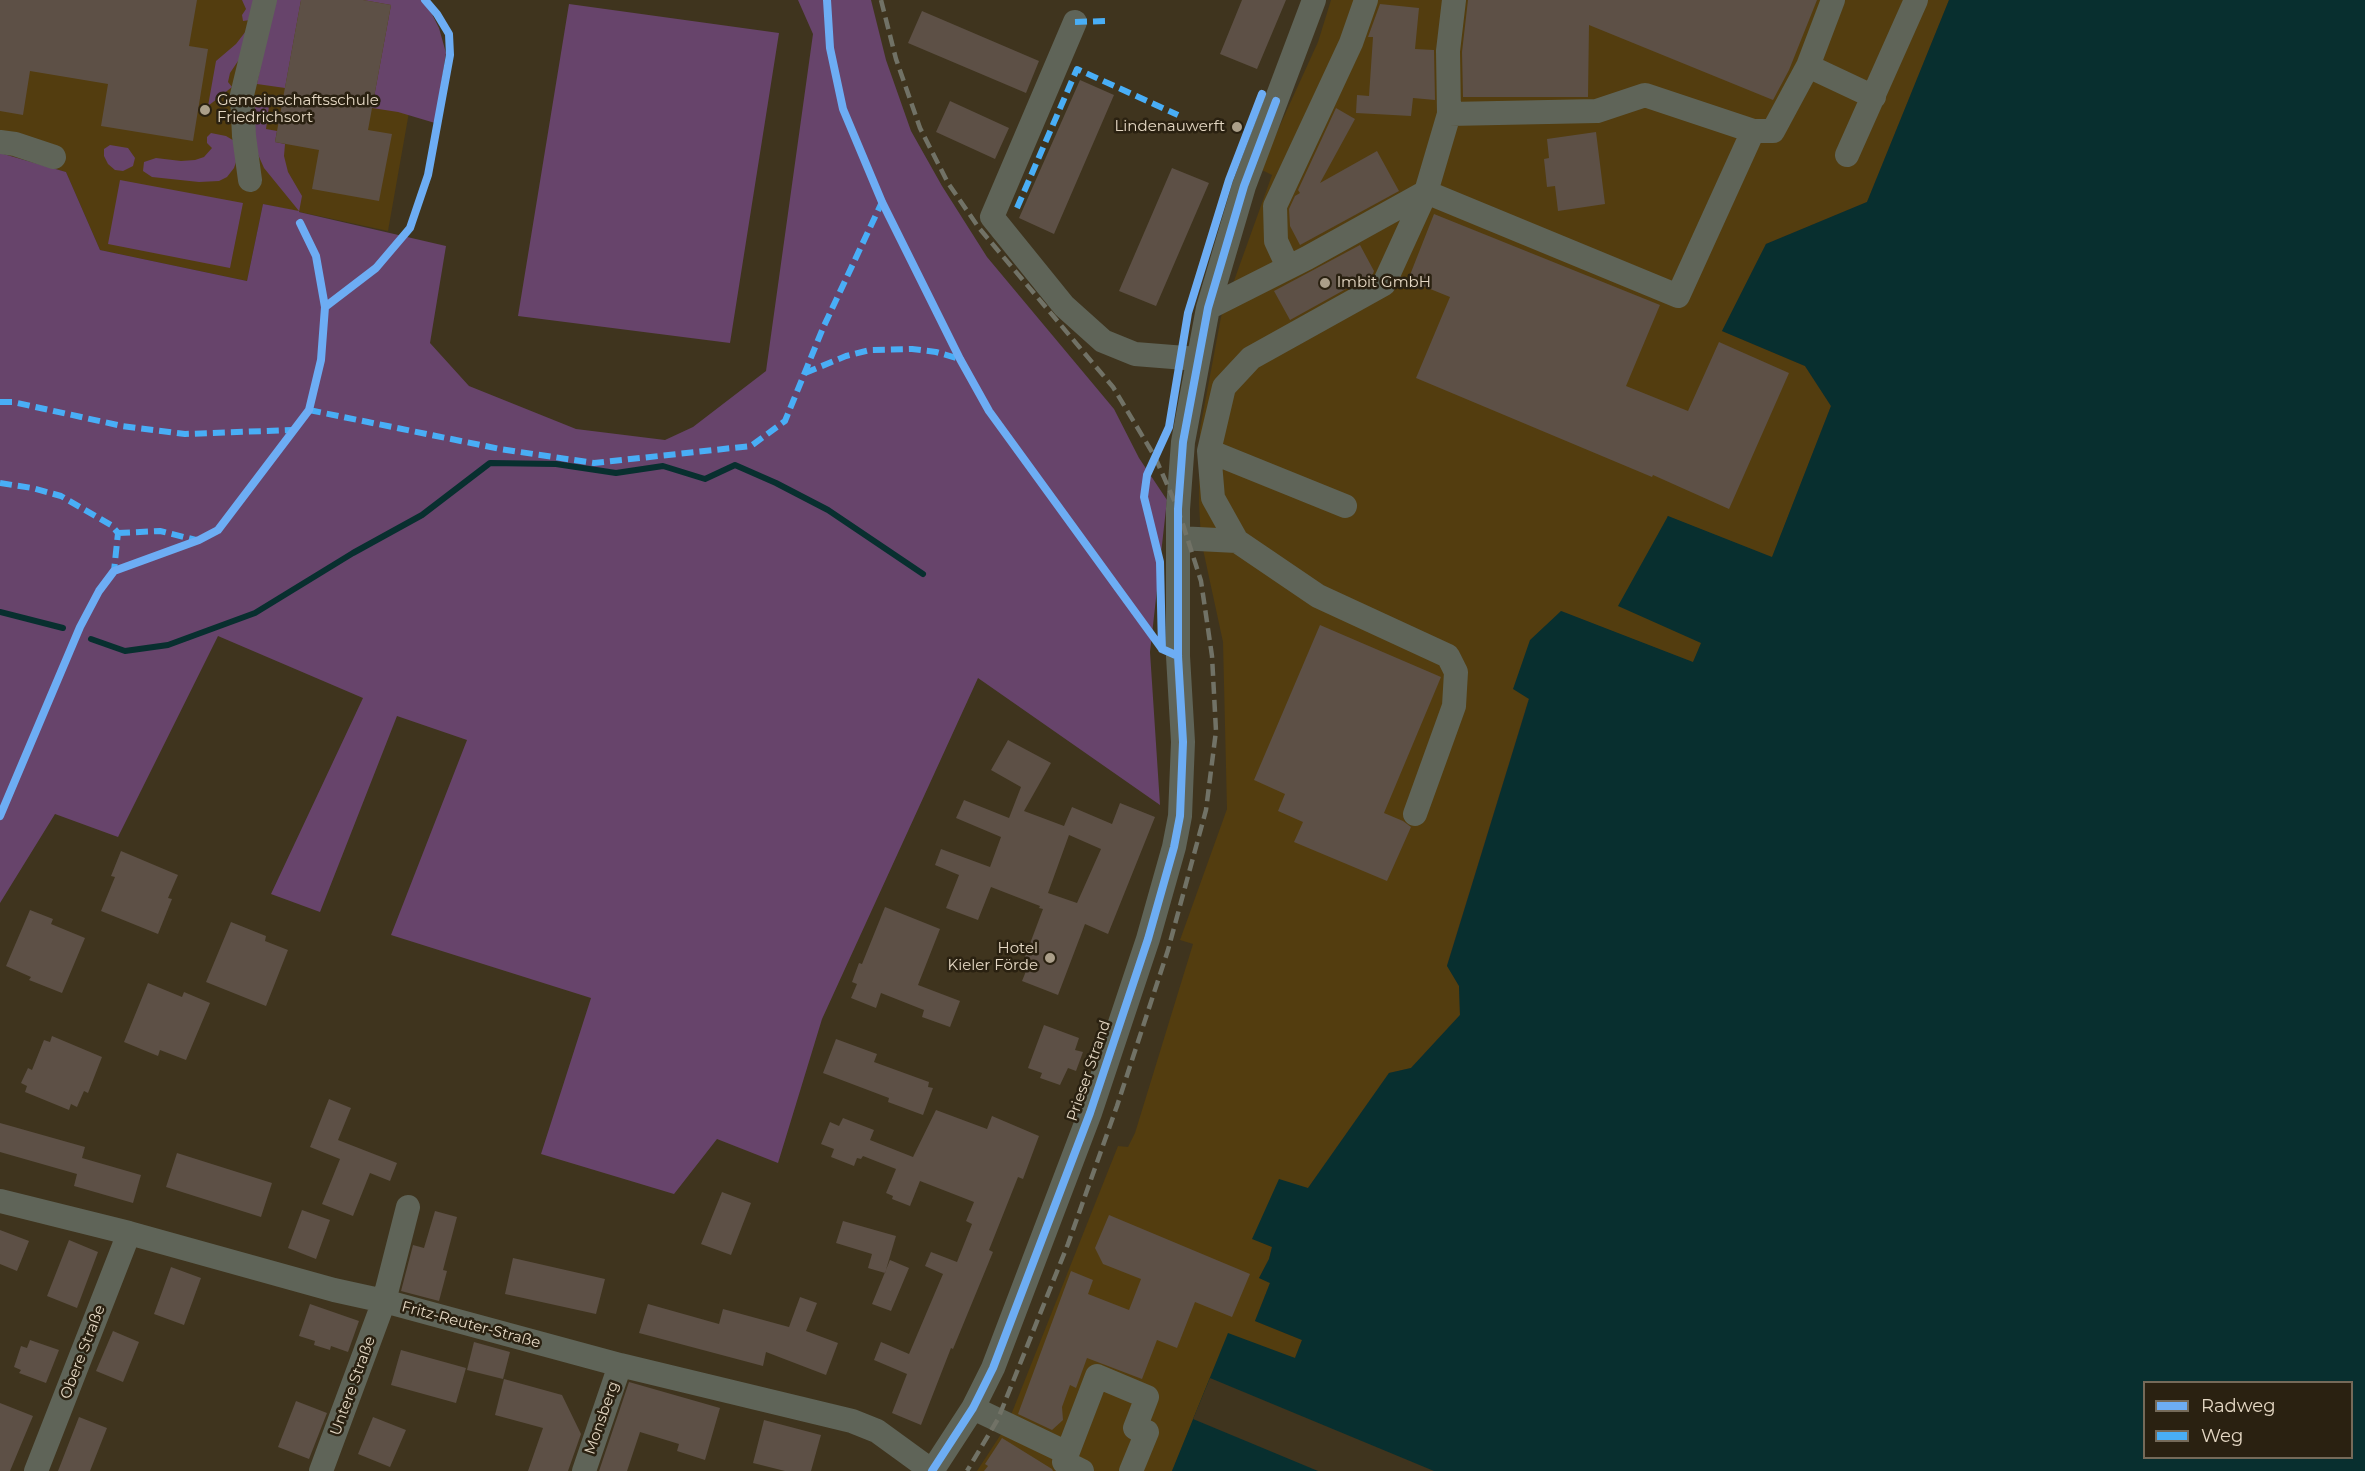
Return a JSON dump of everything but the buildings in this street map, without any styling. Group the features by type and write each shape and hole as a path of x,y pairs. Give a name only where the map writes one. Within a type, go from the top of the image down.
{"street":[{"path":"250,180 244,136 242,95 265,0"},
{"name":"Prieser Strand","path":"932,1471 973,1408 993,1368 1090,1113 1163,888 1180,816 1183,742 1178,656 1178,538 1183,442 1208,308 1244,186 1314,0"},
{"path":"1288,267 1276,242 1275,206 1351,43 1365,0"},
{"path":"1415,813 1454,706 1456,672 1448,656 1318,596 1237,541 1213,498 1209,451 1224,387 1251,358 1384,284 1426,192 1449,114 1448,51 1455,0"},
{"path":"1449,114 1597,111 1645,95 1752,131 1773,131 1808,66 1833,0"},
{"path":"1847,155 1916,0"},
{"path":"1075,22 992,218 1064,306 1103,342 1135,354 1198,359"},
{"path":"1808,66 1874,97"},
{"path":"1426,192 1678,296 1752,131"},
{"path":"0,142 15,144 54,157"},
{"path":"1208,308 1426,192"},
{"path":"1209,451 1346,506"},
{"path":"1178,538 1237,541"},
{"name":"Fritz-Reuter-Straße","path":"0,1201 129,1233 334,1290 384,1301 620,1365 852,1422 877,1431 932,1471"},
{"name":"Untere Straße","path":"321,1471 384,1301 408,1207"},
{"name":"Obere Straße","path":"36,1471 129,1233"},
{"name":"Monsberg","path":"584,1471 620,1365"},
{"path":"1082,1471 1064,1462 1097,1376 1148,1398 1135,1428 1147,1432 1131,1471"},
{"path":"973,1408 1067,1453"}],"shaded area":[{"name":"Gemeinschaftsschule Friedrichsort","path":"0,0 410,0 417,67 388,231 263,204 247,281 100,250 66,172 0,153"},
{"path":"242,0 254,0 250,20 243,21 242,15 246,9"},
{"path":"273,0 301,0 285,88 257,84"},
{"path":"363,0 421,0 432,14 439,28 446,53 435,123 398,112 372,108 391,5"},
{"path":"798,0 871,0 886,60 911,131 942,186 987,257 1114,409 1139,458 1167,500 1150,652 1160,805 978,678 822,1019 778,1163 717,1139 674,1194 541,1154 591,998 391,935 467,740 397,716 320,912 271,894 363,698 218,636 118,837 55,814 0,903 0,153 66,172 100,250 247,281 263,204 299,211 264,168 252,141 251,123 256,104 269,106 266,129 277,131 275,142 285,144 284,156 288,172 302,196 299,212 446,246 430,343 469,386 576,429 665,440 693,427 766,371 813,34"},
{"path":"1331,0 1949,0 1867,202 1766,244 1722,331 1805,366 1831,406 1772,558 1667,516 1702,643 1693,663 1561,611 1529,698 1447,965 1459,986 1460,1015 1411,1068 1389,1073 1308,1188 1253,1238 1272,1247 1269,1259 1259,1278 1270,1283 1255,1321 1302,1340 1295,1358 1224,1346 1172,1471 977,1471 1007,1425 1118,1146 1128,1147 1135,1133 1193,944 1180,940 1227,809 1223,642 1201,540 1200,429 1221,317 1272,175 1260,169 1318,42"},
{"path":"569,4 779,33 730,343 518,316"},
{"path":"246,31 240,58 230,73 228,82 232,87 208,106 216,61 236,44"},
{"path":"211,133 226,136 236,142 237,159 227,177 219,181 199,182 152,177 143,171 144,162 156,158 181,161 204,157 212,148 207,143 207,137"},
{"path":"110,145 128,148 135,158 133,166 123,171 115,170 108,164 104,156 104,149"},
{"path":"120,180 243,203 230,268 108,244"}],"water":[{"path":"1949,0 2365,0 2365,1471 1172,1471 1228,1333 1295,1358 1302,1340 1255,1321 1270,1283 1259,1278 1269,1259 1272,1247 1252,1239 1279,1179 1308,1188 1389,1073 1411,1068 1460,1015 1459,986 1447,966 1529,699 1513,689 1530,640 1561,611 1693,662 1701,643 1618,606 1668,516 1772,557 1831,406 1805,366 1722,331 1766,244 1867,202"}],"pier":[{"path":"1210,1378 1434,1471 1318,1471 1193,1419"}],"waterway":[{"path":"91,639 125,651 168,645 255,613 353,553 422,515 490,463 556,464 616,473 663,466 705,479 735,465 828,510 923,574"},
{"path":"0,612 63,628"}],"railway":[{"path":"881,0 896,59 920,128 948,183 979,228 1113,387 1155,457 1178,509 1201,581 1212,656 1216,731 1206,810 1168,950 1117,1106 1068,1244 998,1419 967,1471"}],"marked path":[{"path":"1075,22 1105,21"},
{"path":"1017,208 1077,69 1178,115"},
{"path":"309,410 500,449 594,463 751,446 785,421 823,328 882,202"},
{"path":"805,373 846,356 870,350 912,349 936,352 960,359"},
{"path":"0,402 13,402 122,426 185,434 292,430"},
{"path":"0,483 61,496 111,525 118,533 114,571"},
{"path":"118,533 160,531 196,540"}],"cycle path":[{"path":"0,816 80,627 99,591 114,571 199,540 218,530 309,410 321,360 325,307 376,268 410,228 428,175 450,55 449,34 425,0"},
{"path":"827,0 830,48 843,109 882,202 960,359 989,411 1162,649 1178,656"},
{"path":"1162,649 1160,562 1144,497 1147,475 1169,427 1188,313 1229,180 1262,94"},
{"path":"932,1471 973,1408 993,1368 1090,1113 1148,939 1174,847 1180,816 1183,742 1178,656 1178,509 1183,442 1208,308 1244,186 1276,101"},
{"path":"300,223 316,256 325,307"}],"place":[{"name":"Gemeinschaftsschule Friedrichsort","path":"205,110"},
{"name":"Lindenauwerft","path":"1237,127"},
{"name":"lmbit GmbH","path":"1325,283"},
{"name":"Hotel Kieler Förde","path":"1050,958"}]}
